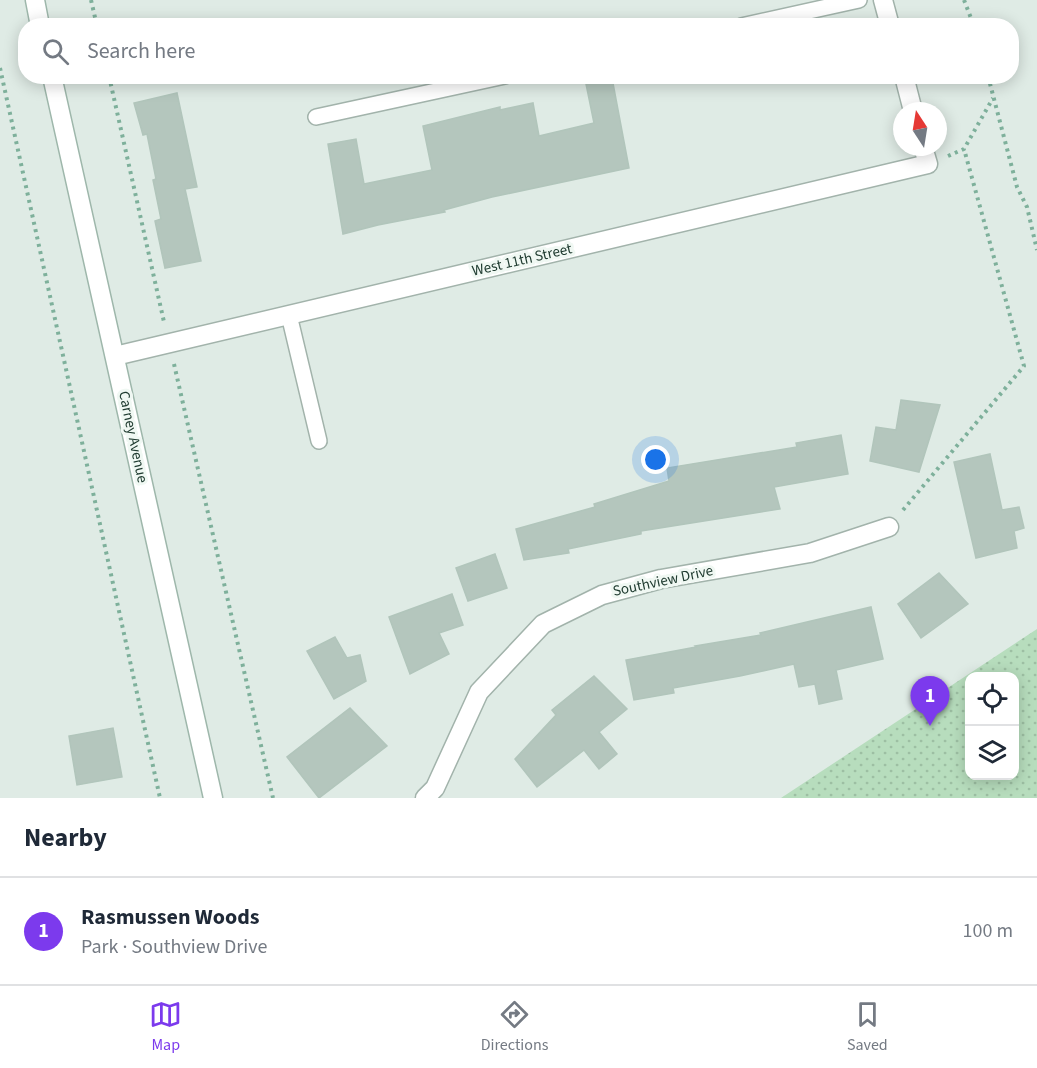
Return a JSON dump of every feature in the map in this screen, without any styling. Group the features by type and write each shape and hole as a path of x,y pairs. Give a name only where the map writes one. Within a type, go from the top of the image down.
{"street":[{"path":"35,0 38,18"},
{"path":"883,0 888,18"},
{"name":"Carney Avenue","path":"54,84 213,798"},
{"path":"906,84 911,102"},
{"name":"West 11th Street","path":"116,356 926,156"},
{"name":"Southview Drive","path":"425,798 435,788 479,692 543,624 602,595 661,579 810,553 889,527"}],"lane":[{"path":"777,18 859,0"},
{"path":"316,117 468,84"},
{"path":"289,315 319,441"}],"path":[{"path":"91,0 95,18"},
{"path":"964,0 971,18"},
{"path":"0,68 160,798"},
{"path":"111,84 273,798"},
{"path":"990,84 1017,187 1027,207 1037,250"},
{"path":"889,527 1024,366 964,149 994,97"},
{"path":"947,152 964,149"}],"green space":[{"path":"1037,629 1037,798 781,798 965,677 965,780 1019,780 1019,672 972,672"}],"building":[{"path":"586,84 613,84 629,168 492,197 444,210 445,212 343,234 328,144 356,139 364,184 432,170 423,126 500,107 500,110 533,103 539,136 594,123"},
{"path":"177,93 197,187 185,189 201,261 165,268 155,221 161,219 153,180 156,179 147,134 143,135 134,103"},
{"path":"901,400 940,405 919,472 870,461 876,427 896,430"},
{"path":"841,435 848,474 774,487 780,509 641,531 641,534 568,549 569,553 524,560 516,529 595,507 594,504 669,481 667,468 797,447 796,443"},
{"path":"990,454 1002,510 1019,507 1024,528 1014,531 1017,548 976,558 954,462"},
{"path":"495,554 507,588 468,601 456,568"},
{"path":"939,573 968,604 921,638 898,604"},
{"path":"452,594 463,625 439,633 449,654 410,674 389,617"},
{"path":"871,607 883,659 836,670 842,699 819,704 815,684 799,687 794,664 673,688 674,693 634,700 626,660 761,635 760,633"},
{"path":"335,637 347,658 360,655 366,681 334,699 307,651"},
{"path":"594,676 627,709 599,732 617,754 599,769 584,750 537,787 515,759 556,715 552,710"},
{"path":"350,708 387,746 319,798 287,757"},
{"path":"113,728 122,777 77,785 69,736"}],"place":[{"name":"Rasmussen Woods","path":"930,726"}]}
